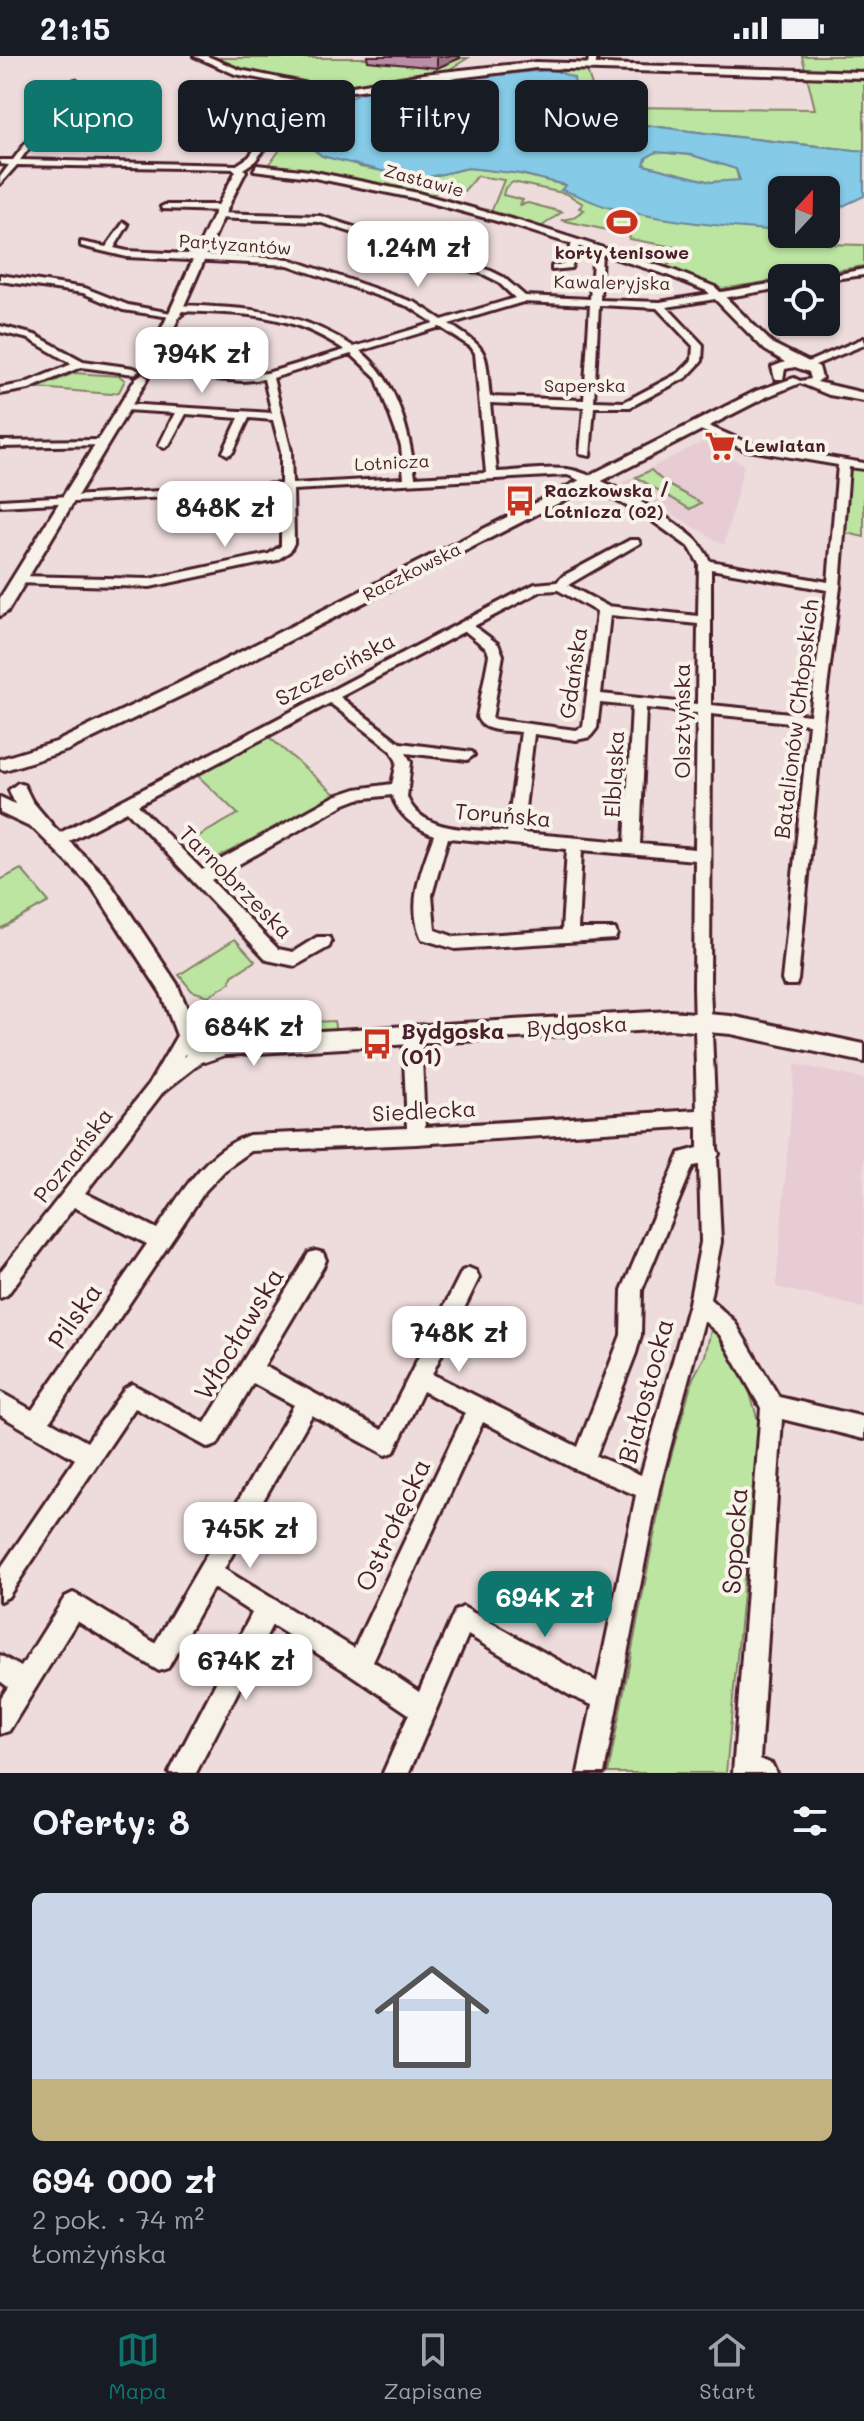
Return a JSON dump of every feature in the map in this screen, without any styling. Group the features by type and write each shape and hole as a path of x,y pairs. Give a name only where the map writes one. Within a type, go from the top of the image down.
{"main road":[{"path":"199,56 222,67 271,80"},
{"path":"355,86 512,67 593,61 858,75"}],"street":[{"path":"0,182 25,152"},
{"path":"0,611 146,372 178,312 219,212 258,152"},
{"name":"Zastawie","path":"0,162 247,167 383,188 671,273 711,289 717,295"},
{"path":"165,207 320,219 495,276 522,299"},
{"path":"109,249 124,225"},
{"path":"555,268 568,266 576,243"},
{"name":"Partyzantów","path":"84,244 127,254 289,262 399,299 441,322 474,345 480,353 492,475"},
{"path":"586,454 598,250"},
{"path":"840,276 864,272"},
{"path":"0,278 85,291 126,308 288,316 316,326 375,368 381,377 406,446 410,480"},
{"path":"717,295 768,287"},
{"path":"717,295 769,347 805,373 834,392 863,397"},
{"name":"Kawaleryjska","path":"0,329 32,337 80,364 243,378 268,376 522,299 660,305 717,295"},
{"name":"Saperska","path":"486,400 590,405 633,403 692,368 697,361 698,345 660,305"},
{"name":"Raczkowska","path":"2,764 62,746 864,341"},
{"path":"769,347 778,371 805,373"},
{"path":"0,391 25,387 80,364"},
{"name":"Raczkowska","path":"761,394 778,371"},
{"path":"19,580 150,583 273,557 286,548 286,451 268,376"},
{"path":"125,407 277,417"},
{"path":"164,445 182,411"},
{"path":"228,452 245,416"},
{"path":"700,426 747,447 864,466"},
{"path":"0,444 102,443"},
{"name":"Batalionów Chłopskich","path":"790,980 816,720 834,587 844,463"},
{"name":"Lotnicza","path":"0,503 567,472 592,481"},
{"path":"592,481 685,537 705,564 834,587"},
{"name":"Szczecińska","path":"52,836 127,802 539,587 560,586 567,579 634,543"},
{"name":"Olsztyńska","path":"702,1021 705,564"},
{"path":"560,586 604,610 705,621"},
{"name":"Gdańska","path":"528,730 576,735 585,734 590,728 604,610"},
{"path":"465,625 493,647 496,655 484,717 486,723 528,730 514,838"},
{"path":"201,878 340,800 356,794 398,789 404,762 396,747 330,696"},
{"path":"594,698 816,720"},
{"name":"Elbląska","path":"632,848 639,703"},
{"name":"Raczkowska","path":"0,804 62,746"},
{"path":"396,747 467,755"},
{"name":"Bydgoska","path":"2,764 13,767 24,804 99,882 170,990 186,1034"},
{"name":"Toruńska","path":"398,789 406,810 429,827 443,832 704,855"},
{"name":"Tarnobrzeska","path":"127,802 273,955 295,959 323,942"},
{"name":"Bydgoska","path":"0,804 52,836"},
{"path":"443,832 422,900 422,917 428,934 455,943 609,934"},
{"path":"570,936 575,843"},
{"name":"Bydgoska","path":"170,990 215,1020 287,1042"},
{"path":"197,1020 215,1020 225,1032 211,1049 192,1049 186,1034 197,1020"},
{"name":"Bydgoska","path":"211,1049 287,1042 702,1021 864,1053"},
{"name":"Białostocka","path":"591,1773 648,1489 699,1303 711,1242 710,1154 702,1021"},
{"name":"Poznańska","path":"0,1288 155,1089 186,1034"},
{"path":"412,1035 416,1136"},
{"name":"Poznańska","path":"155,1089 211,1049"},
{"name":"Siedlecka","path":"161,1241 210,1169 226,1154 249,1143 416,1136 707,1117"},
{"path":"583,1461 626,1353 631,1335 632,1290 638,1275 687,1159 710,1154"},
{"path":"71,1196 161,1241"},
{"name":"Pilska","path":"35,1424 161,1241"},
{"name":"Włocławska","path":"90,1456 132,1395 209,1437 316,1260"},
{"path":"250,1370 386,1444 469,1278"},
{"path":"699,1303 727,1328 772,1406 864,1428"},
{"path":"419,1378 583,1461 648,1489"},
{"path":"0,1722 73,1605 159,1659 308,1401"},
{"path":"0,1403 90,1456 0,1589"},
{"name":"Sopocka","path":"752,1771 772,1406"},
{"name":"Ostrołęcka","path":"359,1665 478,1409"},
{"path":"208,1572 359,1665 424,1710"},
{"path":"182,1773 267,1609"},
{"path":"396,1773 463,1619 580,1687 607,1699"},
{"path":"0,1667 24,1683"}],"shaded area":[{"path":"702,442 744,465 724,545 621,483"},
{"path":"795,1064 864,1079 864,1308 776,1287"}],"green space":[{"path":"210,56 468,58 445,72 355,84 355,80 290,80 256,74"},
{"path":"802,56 864,56 864,151 648,125 648,107 815,109"},
{"path":"525,68 586,68 590,80 570,80 570,77 552,69 454,80 414,80"},
{"path":"371,86 371,90 355,97 355,88"},
{"path":"278,152 341,152 360,167 425,178 468,168 516,173 568,186 607,207 768,229 768,248 864,245 864,266 840,270 840,264 768,264 768,282 722,289 665,267 680,248 629,239 630,235 561,220 572,218 584,210 579,208 583,204 567,194 513,182 505,188 503,195 523,200 520,205 528,203 562,212 538,229 490,215 504,180 477,176 464,191 444,188 431,195 269,165"},
{"path":"656,152 692,155 736,169 739,181 711,182 644,165 646,158"},
{"path":"74,373 119,376 125,380 119,392 111,394 38,388"},
{"path":"848,468 864,468 864,537 842,532"},
{"path":"651,470 665,483 701,503 690,509 636,477"},
{"path":"269,737 335,794 210,862 190,841 238,814 196,774"},
{"path":"21,869 49,902 0,929 0,880"},
{"path":"235,939 255,961 232,976 230,983 208,996 192,991 179,975"},
{"path":"334,1021 336,1032 297,1034 257,1030 263,1024"},
{"path":"713,1321 745,1376 759,1424 726,1773 608,1773 666,1474 693,1378 705,1356"}],"water":[{"path":"552,69 574,80 515,80 515,152 648,152 648,125 864,151 864,196 840,207 840,176 768,176 768,230 628,212 561,190 566,185 521,174 468,168 425,178 402,176 322,156 317,152 355,152 357,94 371,90 371,152 499,152 499,80 454,80","holes":["656,152 692,155 736,169 740,180 711,182 644,165 646,158"]}],"place":[{"name":"korty tenisowe","path":"622,222"},
{"name":"Lewiatan","path":"720,446"},
{"name":"Raczkowska / Lotnicza (02)","path":"520,501"},
{"name":"Bydgoska (01)","path":"377,1044"}]}
